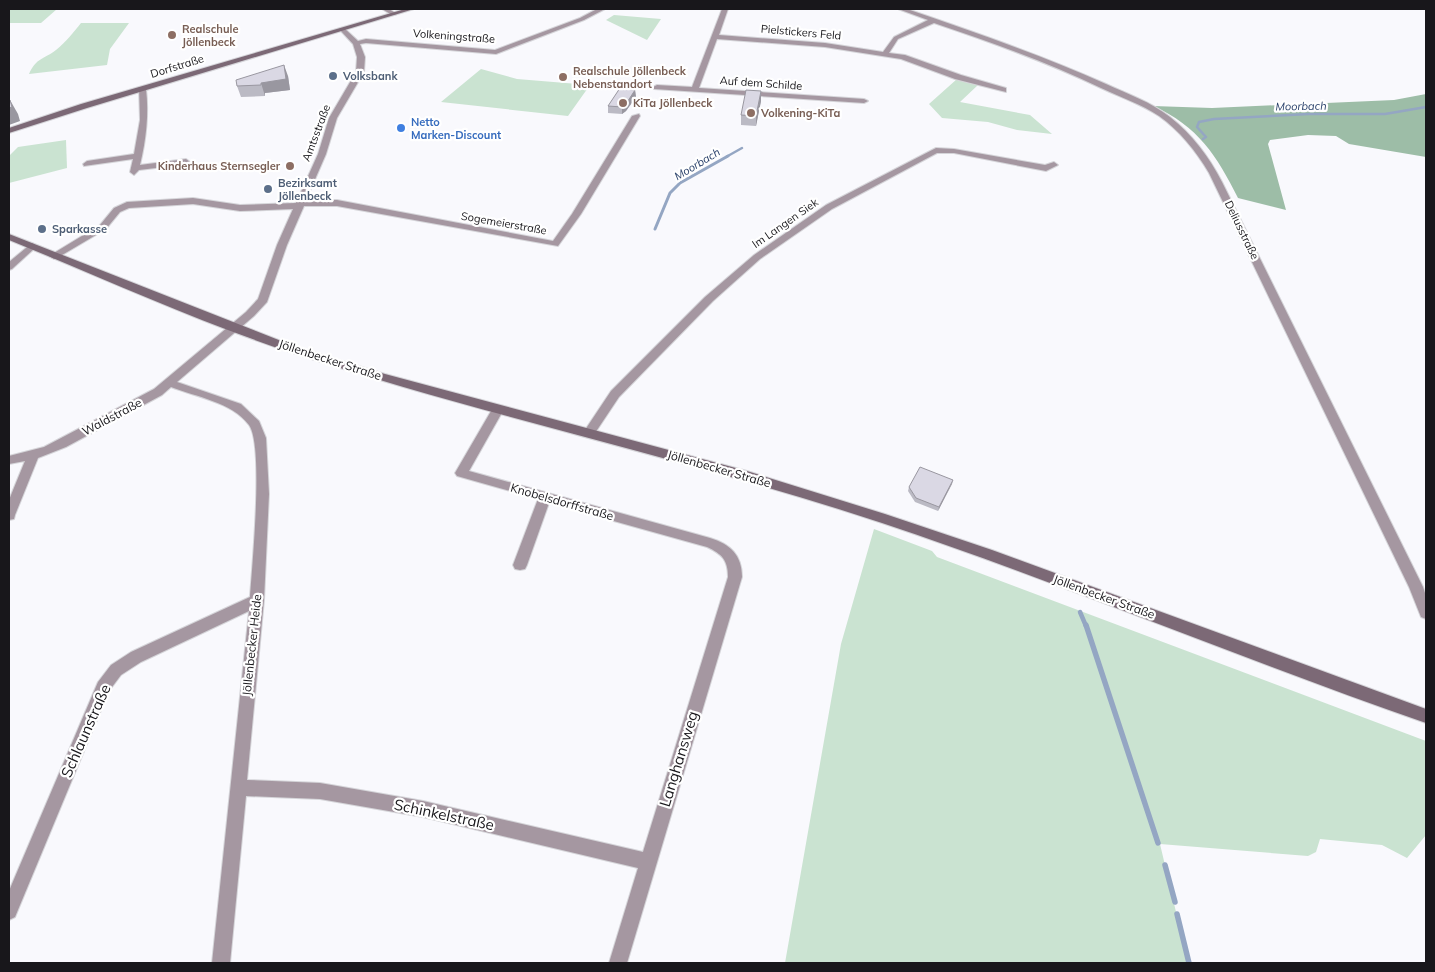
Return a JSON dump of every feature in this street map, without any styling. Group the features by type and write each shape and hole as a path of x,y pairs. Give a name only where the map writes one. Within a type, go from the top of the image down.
{"main road":[{"name":"Dorfstraße","path":"9,131 142,89 411,9"},
{"name":"Jöllenbecker Straße","path":"9,237 235,328 348,367 747,476 894,522 996,557 1426,716"}],"street":[{"path":"386,9 394,14"},
{"name":"Volkeningstraße","path":"356,43 366,41 496,52 582,19 602,9"},
{"path":"695,88 725,9"},
{"name":"Deliusstraße","path":"901,9 1080,74 1149,107 1167,118 1193,142 1207,160 1218,182 1416,587 1426,613"},
{"path":"885,54 896,38 934,20"},
{"path":"342,29 356,43"},
{"name":"Pielstickers Feld","path":"714,37 825,45 910,58 958,77 1003,90"},
{"name":"Amtsstraße","path":"235,328 263,300 282,245 322,154 333,118 360,72 360,57 356,43"},
{"name":"Auf dem Schilde","path":"657,87 695,88 864,101"},
{"path":"142,89 145,109 134,170 186,162"},
{"name":"Sogemeierstraße","path":"300,204 337,204 555,244 576,214 636,116"},
{"name":"Im Langen Siek","path":"589,433 602,409 614,394 709,299 784,237 829,207 936,150 954,151 1046,168 1054,165"},
{"path":"87,164 138,156"},
{"path":"54,256 102,227 116,212 127,205 194,201 240,208 300,204"},
{"path":"9,267 32,246"},
{"name":"Waldstraße","path":"9,460 33,455 62,444 147,399 170,383 235,328"},
{"name":"Jöllenbecker Heide","path":"170,383 227,402 246,414 255,424 260,438 263,494 256,600 220,963"},
{"name":"Knobelsdorffstraße","path":"498,409 460,474 710,543 724,548 732,556"},
{"path":"9,515 33,455"},
{"path":"520,565 545,497"},
{"name":"Langhansweg","path":"618,963 647,862 735,577 736,566 732,556"},
{"name":"Schlaunstraße","path":"9,911 103,687 109,678 116,670 136,657 256,600"},
{"name":"Schinkelstraße","path":"238,788 320,791 423,809 647,862"}],"green space":[{"path":"9,9 57,9 41,23 9,23"},
{"path":"614,15 661,19 647,40 606,20"},
{"path":"81,23 129,23 110,49 107,65 29,74 38,62 60,47"},
{"path":"481,69 517,79 590,85 568,116 441,102"},
{"path":"957,79 978,85 960,102 1030,115 1052,134 1017,130 988,122 942,118 929,104"},
{"path":"1426,94 1426,157 1349,144 1336,136 1308,135 1270,140 1268,144 1286,210 1238,198 1214,156 1194,133 1169,114 1153,106 1212,108 1394,100"},
{"path":"66,140 67,168 9,183 10,155 18,147"},
{"path":"874,529 932,551 937,557 1426,741 1426,835 1407,858 1382,845 1320,839 1316,852 1308,856 1160,844 1188,963 785,963 841,644"}],"building":[{"path":"284,65 286,79 261,83 261,85 237,86 236,80"},
{"path":"620,88 635,90 622,107 608,106"},
{"path":"746,90 761,91 756,116 741,115"},
{"path":"920,467 953,480 939,507 916,498 909,487"}],"waterway":[{"name":"Moorbach","path":"1203,139 1206,137 1197,127 1199,122 1214,119 1309,114 1385,114 1426,107"},
{"name":"Moorbach","path":"726,157 742,148"},
{"name":"Moorbach","path":"655,229 670,193 680,183 728,156"},
{"path":"1080,612 1086,626"},
{"path":"1086,625 1158,843"},
{"path":"1165,865 1175,902"},
{"path":"1177,914 1189,963"}],"place":[{"name":"Realschule Jöllenbeck","path":"172,35"},
{"name":"Volksbank","path":"333,76"},
{"name":"Realschule Jöllenbeck Nebenstandort","path":"563,77"},
{"name":"KiTa Jöllenbeck","path":"623,103"},
{"name":"Volkening-KiTa","path":"751,113"},
{"name":"Netto Marken-Discount","path":"401,128"},
{"name":"Kinderhaus Sternsegler","path":"290,166"},
{"name":"Bezirksamt Jöllenbeck","path":"268,189"},
{"name":"Sparkasse","path":"42,229"}]}
